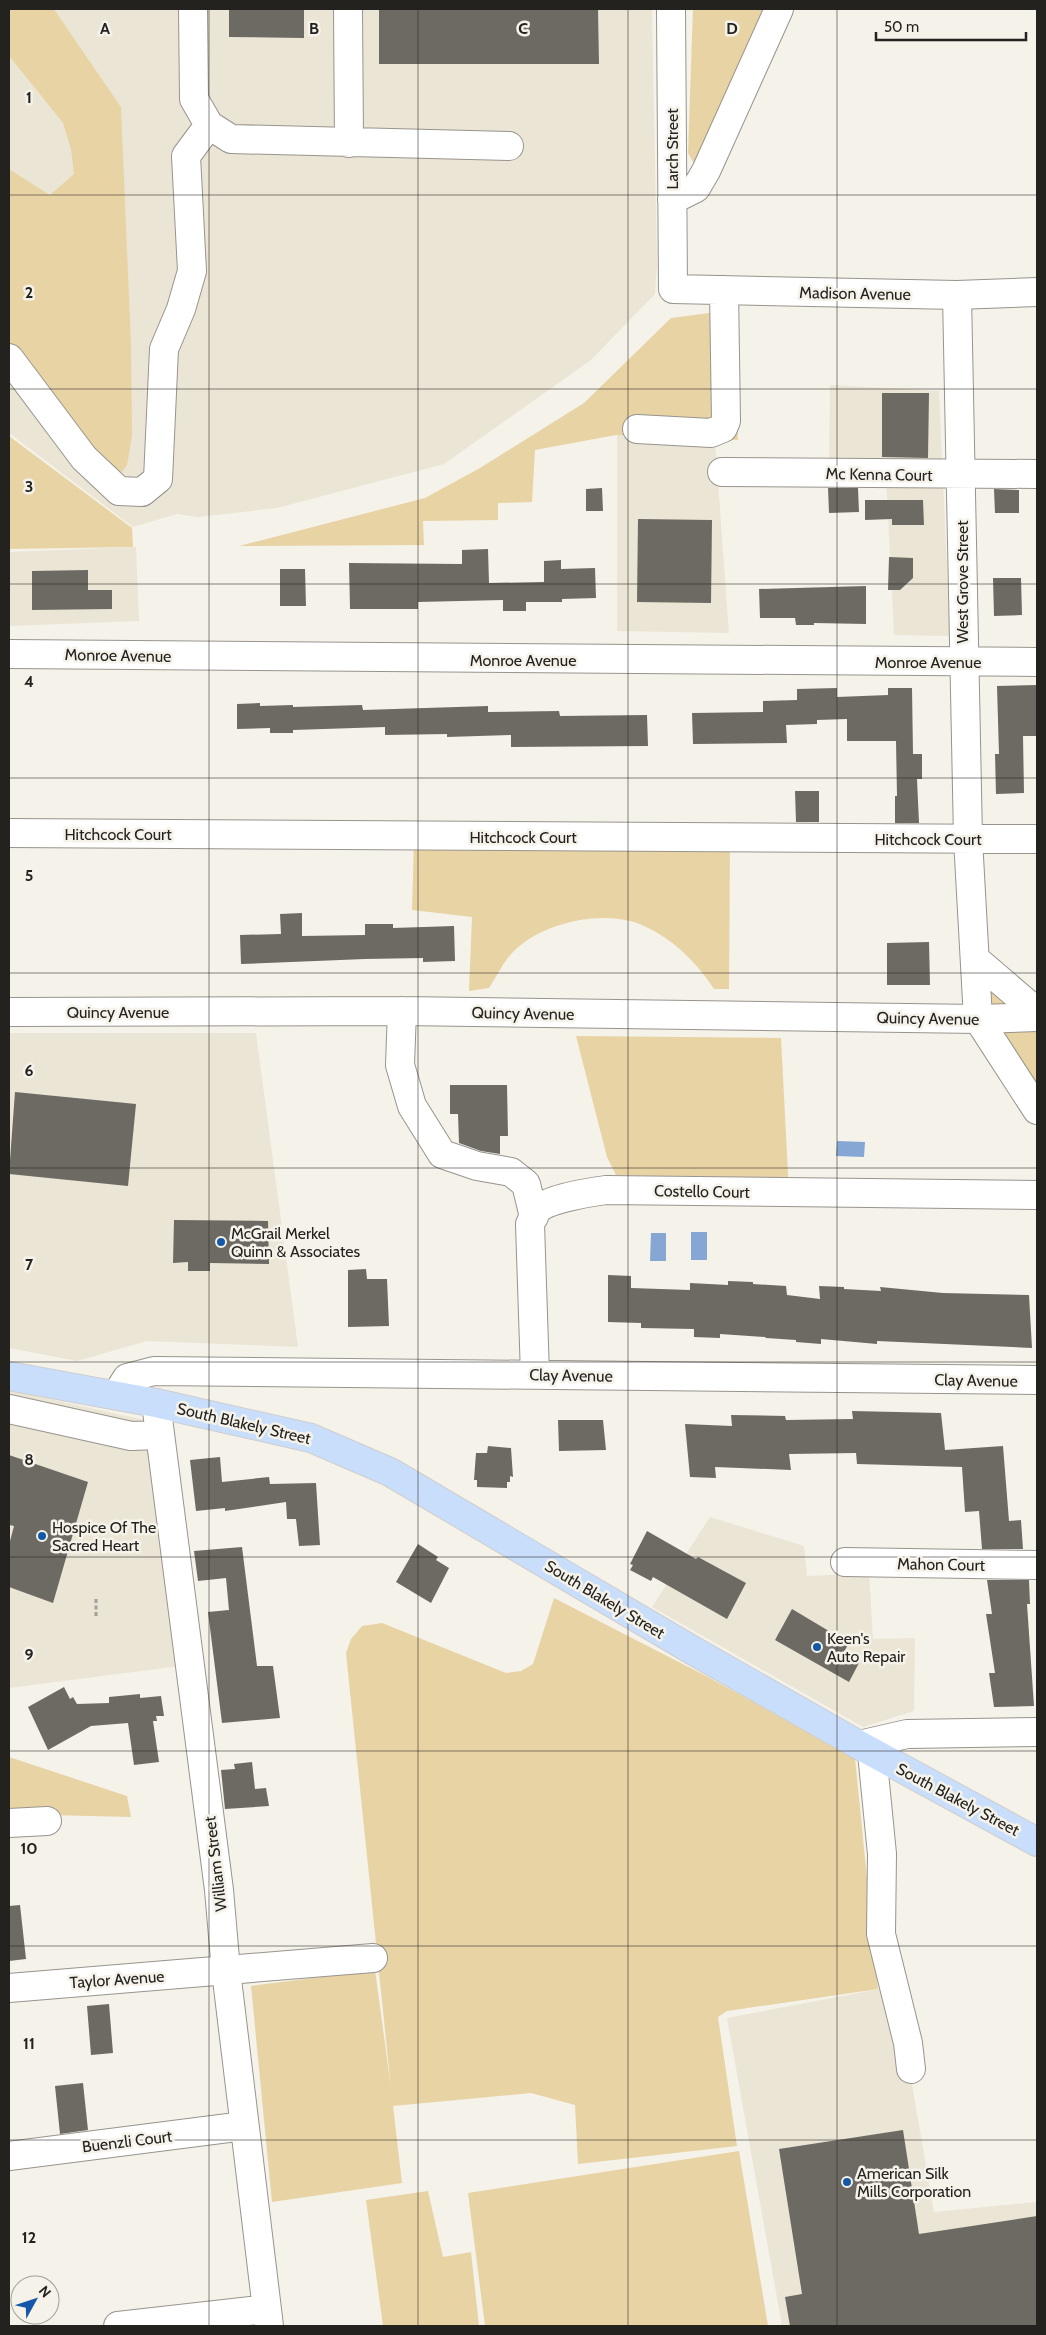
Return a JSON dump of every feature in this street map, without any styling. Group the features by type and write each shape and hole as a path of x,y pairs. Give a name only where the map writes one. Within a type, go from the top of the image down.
{"main road":[{"path":"9,1376 156,1403"},
{"name":"South Blakely Street","path":"156,1403 311,1438 390,1472 692,1650 865,1749 1037,1842"}],"street":[{"path":"193,9 194,99 209,124 231,140 509,146"},
{"path":"348,9 349,144"},
{"name":"Larch Street","path":"671,9 673,289"},
{"path":"672,200 696,188 706,171 779,9"},
{"path":"9,358 84,458 119,491 142,492 158,479 164,349 181,309 192,271 186,156 209,124"},
{"name":"Madison Avenue","path":"673,289 957,295 1037,292"},
{"path":"637,429 711,433 723,428 726,422 724,290"},
{"name":"West Grove Street","path":"957,295 968,839 978,1018 1037,1110"},
{"name":"Mc Kenna Court","path":"722,472 1037,474"},
{"name":"Monroe Avenue","path":"9,654 963,663 1037,662"},
{"name":"Hitchcock Court","path":"9,833 1037,839"},
{"path":"974,960 1037,1012"},
{"path":"402,1011 400,1065 412,1106 442,1154 478,1166 511,1172 526,1184 534,1217 530,1224 535,1375"},
{"name":"Quincy Avenue","path":"9,1012 402,1011 978,1018 1037,1017"},
{"name":"Costello Court","path":"534,1217 538,1209 553,1202 578,1194 606,1190 1037,1195"},
{"name":"Clay Avenue","path":"116,1395 127,1378 154,1371 1037,1380"},
{"name":"William Street","path":"156,1403 219,1890 226,1971 268,2318"},
{"path":"9,1409 131,1436 160,1434"},
{"name":"Mahon Court","path":"845,1562 1037,1565"},
{"path":"910,2069 908,2043 881,1934 882,1854 865,1749 907,1734 1037,1732"},
{"path":"9,1823 47,1821"},
{"name":"Taylor Avenue","path":"9,1988 373,1958"},
{"name":"Buenzli Court","path":"9,2156 244,2126"},
{"path":"118,2326 268,2318"}],"path":[{"path":"96,1599 96,1616"}],"shaded area":[{"path":"9,9 54,9 121,107 131,344 132,436 127,465 122,472 113,472 59,410 9,344 9,169 50,195 74,174 71,150 63,123 9,56"},
{"path":"54,9 652,9 657,264 655,294 591,360 444,464 277,508 198,517 177,514 133,527 9,433 9,344 59,410 121,107"},
{"path":"693,9 769,9 696,167 688,153"},
{"path":"9,56 63,123 71,150 75,174 50,195 9,169"},
{"path":"732,310 738,440 616,435 535,450 532,502 498,503 498,520 423,521 424,545 239,546 425,498 480,468 584,403 671,318"},
{"path":"830,385 939,391 950,636 894,635 886,475 829,471"},
{"path":"617,435 715,441 729,633 617,631"},
{"path":"9,436 132,528 133,547 9,549"},
{"path":"136,547 139,621 9,626 9,552"},
{"path":"414,841 730,846 729,989 714,989 690,959 660,934 637,923 622,919 606,918 572,922 556,926 541,933 511,954 489,988 469,991 472,917 412,910"},
{"path":"975,959 1037,1012 1037,1110 978,1019"},
{"path":"9,1033 256,1033 298,1347 147,1341 77,1361 9,1348"},
{"path":"576,1036 781,1038 789,1193 702,1187 681,1177 616,1175 607,1157"},
{"path":"9,1390 149,1421 180,1666 9,1688"},
{"path":"710,1517 804,1546 807,1576 869,1573 873,1639 915,1638 914,1711 863,1727 652,1607"},
{"path":"554,1598 706,1676 855,1758 878,1989 727,2011 718,2017 737,2146 578,2164 575,2105 531,2093 393,2106 402,2183 272,2202 251,1986 375,1970 391,2088 346,1653 351,1639 362,1626 382,1623 506,1673 521,1671 533,1664"},
{"path":"9,1757 127,1796 131,1817 9,1814"},
{"path":"895,1986 934,2212 1037,2202 1037,2326 782,2326 727,2018"},
{"path":"739,2151 768,2326 485,2326 468,2193"},
{"path":"428,2191 443,2257 471,2252 479,2326 383,2326 366,2200"}],"water":[{"path":"837,1141 865,1142 864,1157 836,1156"},
{"path":"691,1232 707,1232 707,1260 691,1260"},
{"path":"651,1233 666,1233 666,1261 650,1261"}],"building":[{"path":"229,9 304,9 304,38 229,37"},
{"path":"379,9 598,9 599,64 379,64"},
{"path":"882,393 929,393 928,458 882,457"},
{"path":"602,488 603,511 586,511 586,489"},
{"path":"828,488 858,488 859,512 829,513"},
{"path":"994,489 1019,490 1019,513 995,513"},
{"path":"865,500 923,500 924,525 892,525 892,519 865,520"},
{"path":"638,519 712,520 711,603 637,602"},
{"path":"488,549 489,583 544,582 544,561 561,560 561,569 595,568 596,598 562,599 562,602 526,602 526,611 503,611 503,600 418,602 418,609 350,609 349,563 462,564 462,550"},
{"path":"889,557 913,558 913,578 900,590 888,590"},
{"path":"280,569 305,569 306,606 280,606"},
{"path":"88,570 88,590 112,590 112,609 32,610 32,571"},
{"path":"993,578 1021,578 1022,615 994,616"},
{"path":"866,586 866,624 814,623 814,625 796,625 795,618 760,618 759,589"},
{"path":"1037,685 1037,736 1023,736 1024,793 996,794 995,754 999,754 997,686"},
{"path":"837,688 837,697 888,695 888,688 912,688 913,754 922,754 922,779 917,779 919,823 895,823 895,796 897,796 896,741 847,741 847,719 817,720 817,724 786,725 787,743 693,744 692,713 763,712 763,701 797,700 797,689"},
{"path":"260,703 260,706 293,705 293,707 362,705 363,710 488,706 488,712 559,711 560,716 647,715 648,746 511,747 511,735 447,737 447,734 385,735 385,727 293,730 293,733 270,733 270,728 237,729 237,704"},
{"path":"795,791 819,791 819,822 796,822"},
{"path":"302,913 302,936 365,935 365,924 393,924 393,928 454,926 455,961 423,962 423,958 241,964 240,935 281,934 280,914"},
{"path":"929,942 930,985 887,985 887,943"},
{"path":"450,1085 507,1085 508,1136 500,1136 500,1154 481,1151 459,1143 458,1114 450,1114"},
{"path":"15,1092 136,1104 128,1186 9,1174"},
{"name":"McGrail Merkel Quinn & Associates","path":"174,1220 268,1221 269,1264 210,1263 210,1271 188,1271 188,1262 173,1263"},
{"path":"366,1269 367,1279 387,1279 389,1326 348,1327 348,1270"},
{"path":"608,1275 631,1276 631,1288 690,1290 690,1283 728,1285 728,1281 753,1282 753,1284 786,1286 787,1295 820,1299 819,1286 881,1291 880,1287 943,1293 1029,1295 1032,1348 877,1341 877,1344 821,1339 821,1344 796,1342 796,1340 720,1334 720,1338 694,1337 694,1329 641,1328 641,1323 608,1322"},
{"path":"852,1411 941,1413 945,1450 1003,1446 1009,1521 1021,1520 1023,1549 982,1549 979,1511 965,1512 962,1467 857,1464 856,1453 789,1454 791,1470 715,1467 716,1478 690,1477 685,1424 732,1426 731,1415 785,1416 786,1420 853,1419"},
{"path":"558,1420 603,1420 606,1450 559,1451"},
{"path":"488,1446 511,1448 513,1477 510,1476 507,1488 477,1487 477,1480 474,1480 476,1453 487,1453"},
{"name":"Hospice Of The Sacred Heart","path":"9,1455 88,1482 53,1603 9,1587 9,1545 14,1526 9,1525"},
{"path":"220,1457 222,1482 269,1477 270,1484 316,1483 320,1545 299,1546 296,1519 287,1519 286,1502 225,1511 225,1508 196,1511 190,1460"},
{"path":"647,1531 696,1559 698,1557 746,1583 727,1619 653,1577 651,1581 630,1570 633,1565 630,1564"},
{"path":"418,1544 438,1557 436,1560 449,1568 431,1603 396,1582"},
{"path":"242,1547 257,1666 273,1666 280,1718 222,1723 208,1612 229,1610 226,1578 198,1581 194,1551"},
{"path":"987,1580 1029,1580 1030,1604 1027,1604 1034,1706 994,1707 989,1673 995,1673 986,1614 992,1614"},
{"name":"Keen's Auto Repair","path":"792,1609 849,1643 844,1652 860,1661 849,1682 775,1640"},
{"path":"64,1687 70,1699 73,1697 77,1704 109,1703 109,1697 140,1694 140,1698 161,1696 164,1716 156,1716 157,1721 153,1721 159,1762 134,1765 128,1723 91,1726 48,1750 28,1707"},
{"path":"252,1762 255,1789 266,1788 269,1806 225,1809 221,1770 235,1769 234,1764"},
{"path":"20,1905 26,1959 9,1961 9,1906"},
{"path":"109,2004 113,2053 91,2055 87,2006"},
{"path":"83,2083 88,2130 60,2134 55,2086"},
{"name":"American Silk Mills Corporation","path":"903,2130 919,2234 1037,2216 1037,2326 790,2326 785,2297 802,2294 779,2149"}],"place":[{"name":"McGrail Merkel Quinn & Associates","path":"221,1242"},
{"name":"Hospice Of The Sacred Heart","path":"42,1536"},
{"name":"Keen's Auto Repair","path":"817,1647"},
{"name":"American Silk Mills Corporation","path":"847,2182"}]}
